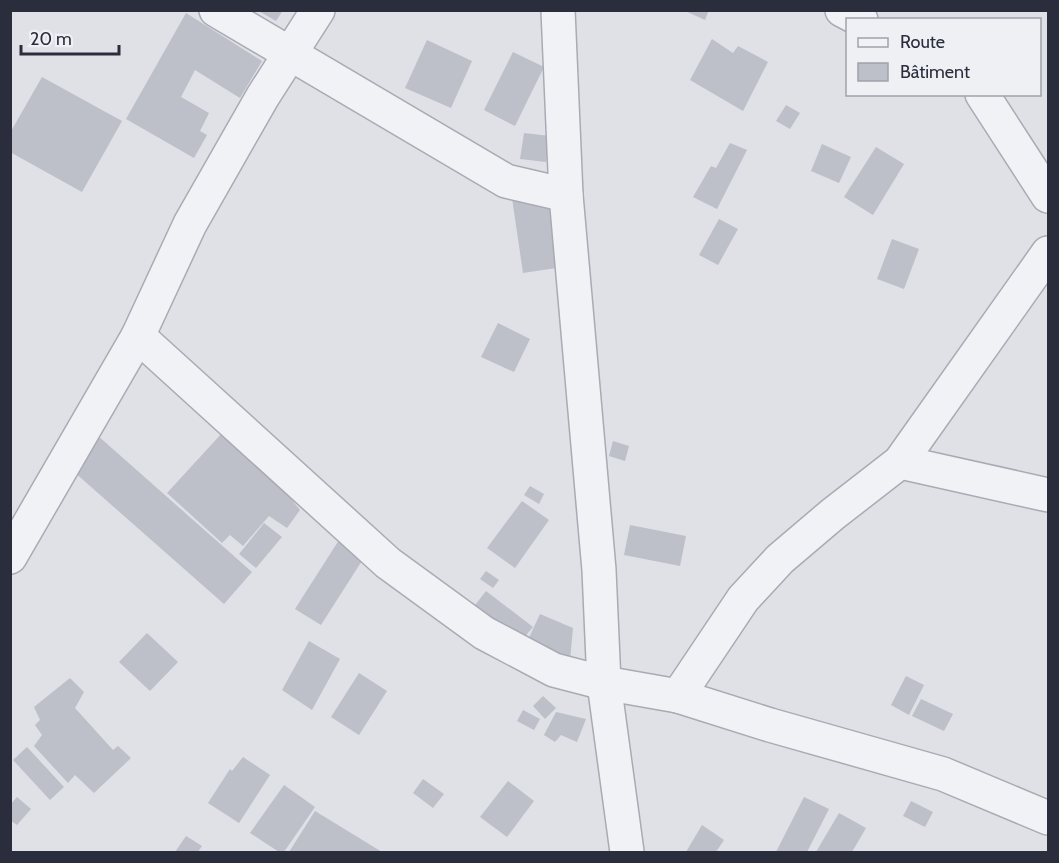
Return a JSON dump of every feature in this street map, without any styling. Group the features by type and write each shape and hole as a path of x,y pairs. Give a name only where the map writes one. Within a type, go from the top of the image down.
{"street":[{"path":"216,10 506,181 566,195"},
{"path":"10,557 138,336 190,224 289,53 318,10"},
{"path":"558,10 566,195 599,570 604,683 627,852"},
{"path":"842,10 857,18"},
{"path":"983,96 1048,196"},
{"path":"678,696 743,599 780,559 900,462 1048,253"},
{"path":"138,336 388,563 484,633 554,670 604,683 678,696 943,774 1048,818"},
{"path":"900,462 1048,495"}],"building":[{"path":"257,10 283,10 276,21"},
{"path":"683,10 709,10 705,20"},
{"path":"186,13 262,61 240,98 195,70 181,97 209,113 200,131 207,135 194,158 126,119"},
{"path":"712,39 733,53 738,46 768,62 743,111 690,80"},
{"path":"427,40 472,61 451,108 405,88"},
{"path":"513,52 544,67 515,126 484,110"},
{"path":"42,77 122,121 82,192 10,152 10,133"},
{"path":"786,105 800,113 790,129 776,121"},
{"path":"524,133 550,136 546,162 520,159"},
{"path":"730,143 747,150 717,209 693,197 711,166 716,168"},
{"path":"822,144 851,157 839,183 811,171"},
{"path":"876,147 904,164 873,215 844,197"},
{"path":"552,192 563,267 523,273 512,198"},
{"path":"719,219 738,229 718,265 699,255"},
{"path":"892,239 919,249 904,289 877,279"},
{"path":"498,323 530,339 514,372 481,357"},
{"path":"223,432 279,484 300,510 287,528 269,516 243,546 230,535 222,543 167,493"},
{"path":"97,435 252,572 224,604 73,471"},
{"path":"613,441 629,446 625,461 609,456"},
{"path":"530,486 544,494 539,504 524,495"},
{"path":"522,501 549,520 515,568 487,548"},
{"path":"264,523 282,537 256,568 239,554"},
{"path":"630,525 686,536 680,566 624,555"},
{"path":"339,540 365,556 321,625 295,609"},
{"path":"486,571 499,580 493,588 480,579"},
{"path":"486,591 533,627 518,645 472,609"},
{"path":"540,614 573,628 570,660 528,640"},
{"path":"147,633 178,662 150,691 119,662"},
{"path":"309,641 340,659 312,710 282,690"},
{"path":"359,673 387,691 359,735 331,717"},
{"path":"906,676 924,685 909,715 891,705"},
{"path":"70,678 84,692 75,708 113,750 118,746 131,758 94,793 75,775 68,783 34,746 42,735 35,725 40,720 34,707"},
{"path":"543,696 556,708 545,719 533,706"},
{"path":"921,699 953,714 944,731 912,716"},
{"path":"523,710 540,719 534,730 517,721"},
{"path":"556,712 586,719 577,742 561,735 555,742 544,735"},
{"path":"27,747 64,787 50,800 13,760"},
{"path":"243,757 270,775 239,823 208,803 230,769 232,771"},
{"path":"423,779 444,794 433,808 413,793"},
{"path":"508,781 534,801 507,837 480,817"},
{"path":"284,785 315,807 284,852 279,852 250,833"},
{"path":"17,797 31,809 17,825 10,820 10,805"},
{"path":"804,797 829,809 807,852 776,852"},
{"path":"911,801 933,812 925,827 903,816"},
{"path":"315,811 382,852 289,852"},
{"path":"839,813 866,828 852,852 816,852"},
{"path":"702,825 724,840 716,852 686,852"},
{"path":"186,836 202,846 198,852 175,852"}]}
